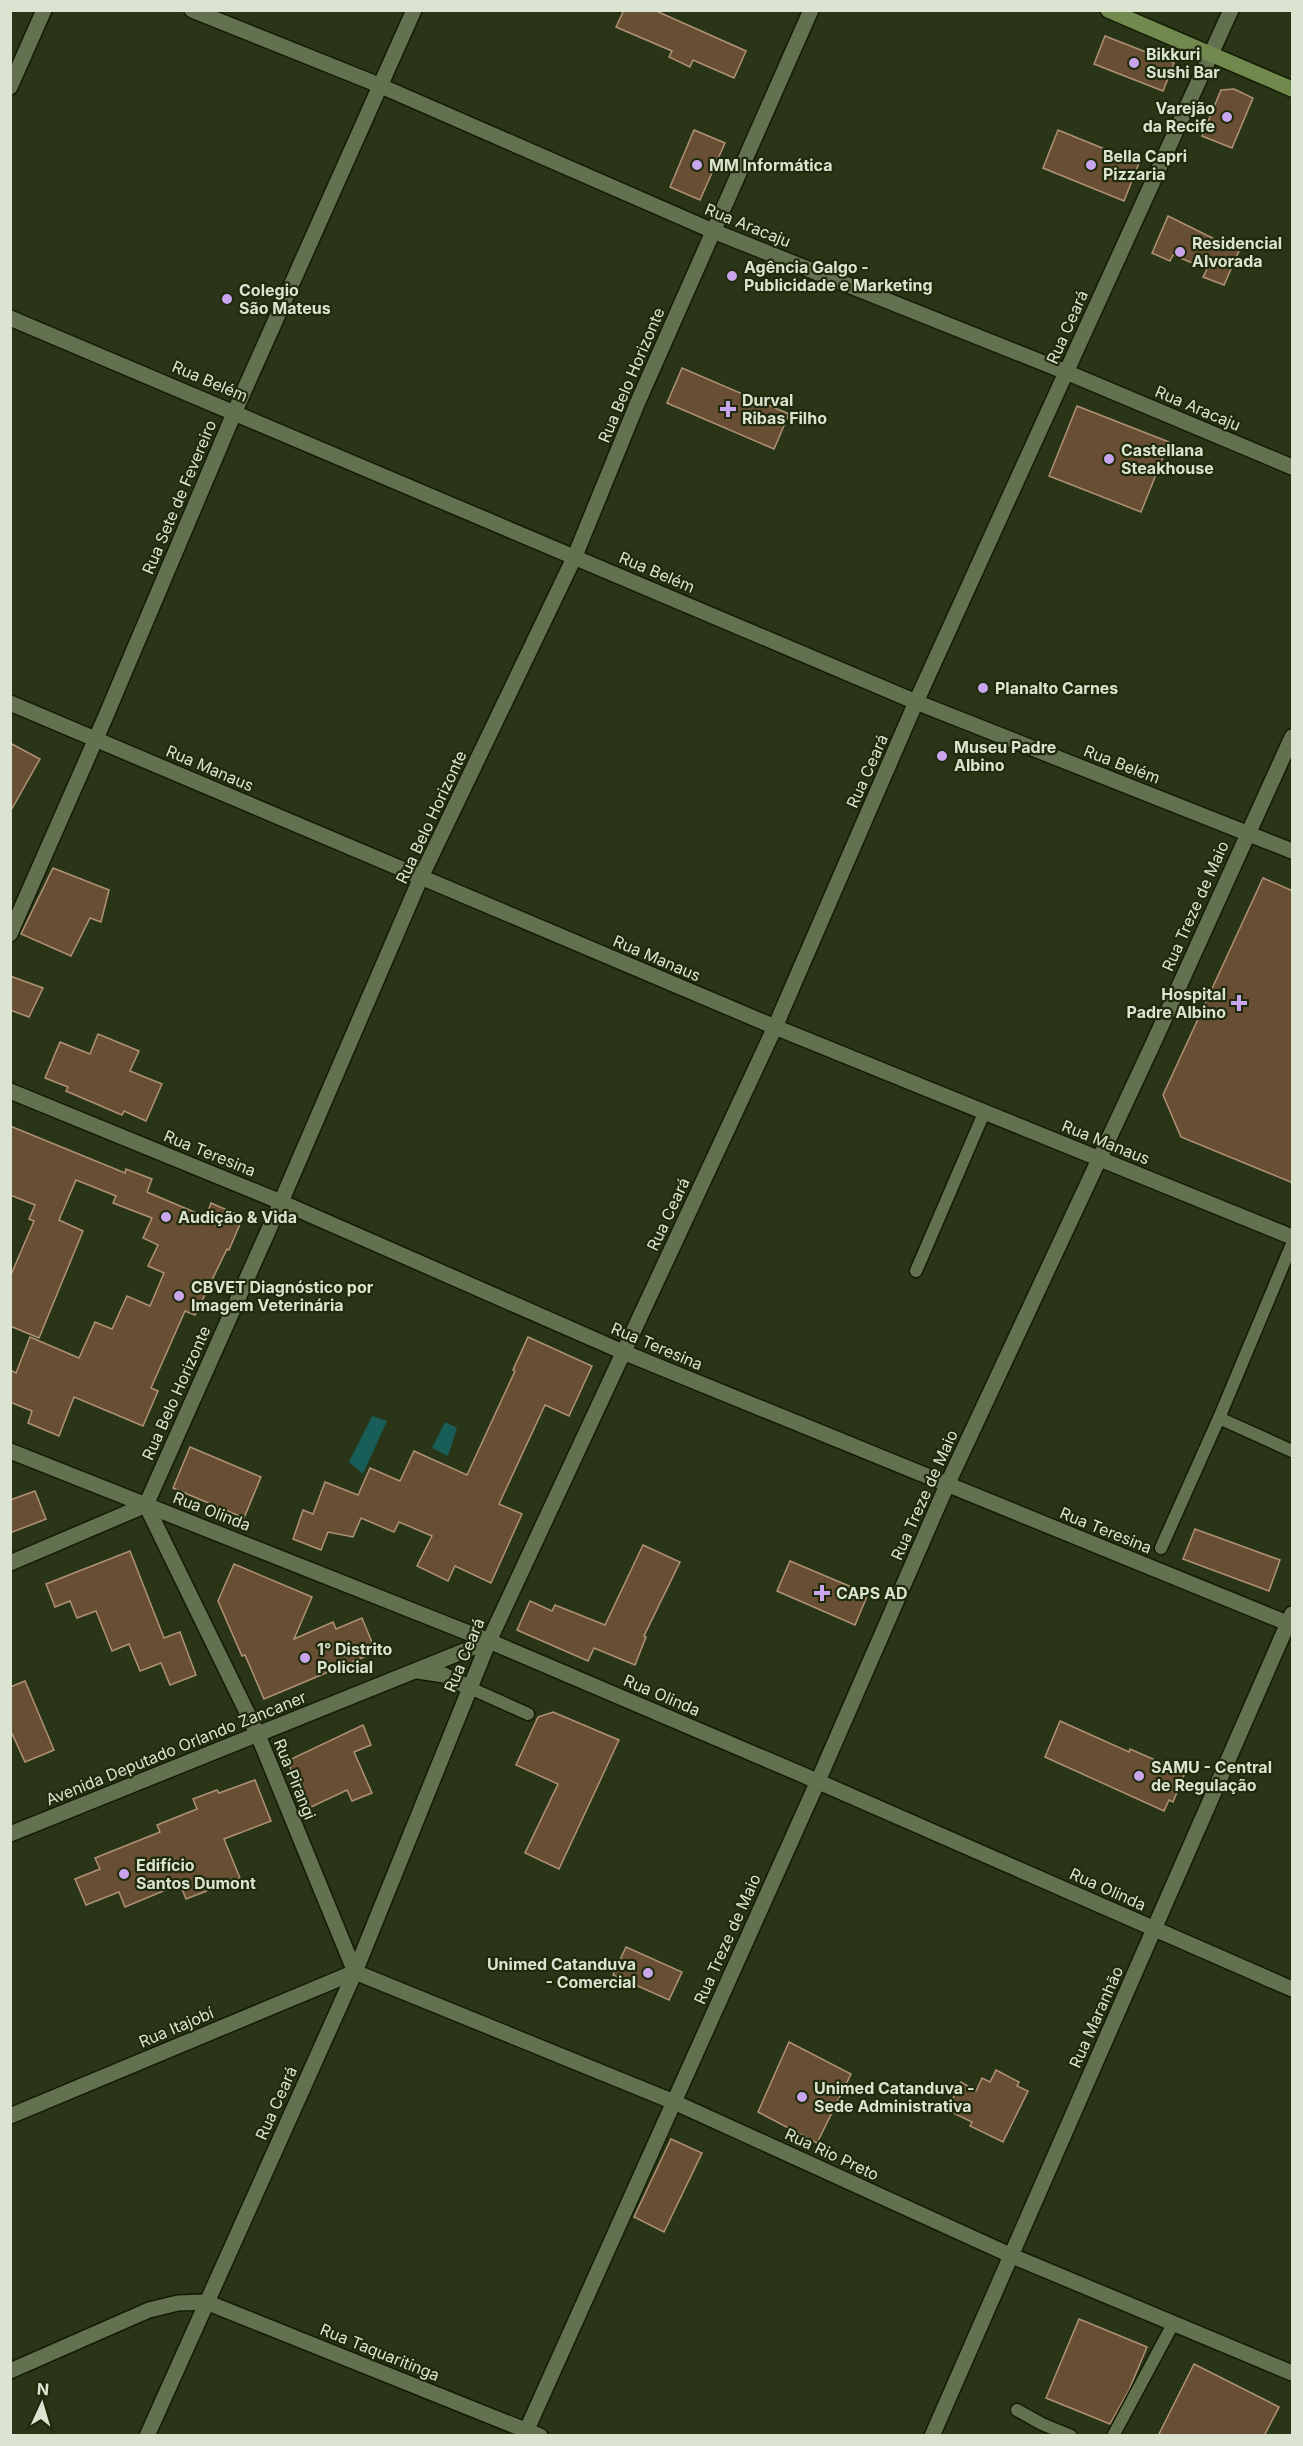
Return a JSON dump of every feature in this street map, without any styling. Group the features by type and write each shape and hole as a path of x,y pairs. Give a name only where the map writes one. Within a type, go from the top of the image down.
{"main road":[{"path":"1108,10 1293,89"}],"street":[{"path":"10,87 44,10"},
{"name":"Rua Aracaju","path":"192,10 380,86 713,231 1066,372 1293,466"},
{"name":"Rua Sete de Fevereiro","path":"10,934 96,739 235,411 414,10"},
{"name":"Rua Belo Horizonte","path":"146,1505 281,1202 421,877 575,556 637,404 811,10"},
{"name":"Rua Ceará","path":"147,2436 356,1972 489,1641 775,1028 916,702 1231,10"},
{"name":"Rua Belém","path":"10,318 235,411 916,702 1293,851"},
{"name":"Rua Manaus","path":"10,703 775,1028 1293,1237"},
{"name":"Rua Treze de Maio","path":"530,2434 947,1485 1152,1046 1247,832 1293,737"},
{"name":"Rua Teresina","path":"10,1091 281,1202 623,1352 947,1485 1291,1621"},
{"name":"Rua Olinda","path":"10,1451 489,1641 818,1781 1293,1989"},
{"path":"10,1563 146,1505"},
{"name":"Rua Pirangi","path":"146,1505 258,1735 356,1972"},
{"name":"Rua Maranhão","path":"932,2436 1291,1621"},
{"name":"Avenida Deputado Orlando Zancaner","path":"10,1834 489,1641"},
{"path":"415,1671 444,1675 470,1689"},
{"name":"Rua Rio Preto","path":"356,1972 674,2102 1010,2255 1293,2373"},
{"name":"Rua Itajobí","path":"10,2116 356,1972"},
{"path":"10,2372 149,2310 178,2303 206,2302"},
{"name":"Rua Taquaritinga","path":"206,2302 530,2434"}],"lane":[{"path":"916,1271 984,1113"},
{"path":"1161,1548 1293,1244"},
{"path":"1219,1418 1293,1451"},
{"path":"470,1689 528,1714"},
{"path":"1113,2436 1173,2324"},
{"path":"1017,2409 1042,2424 1071,2436"}],"water":[{"path":"372,1416 387,1421 363,1474 349,1462"},
{"path":"445,1422 457,1428 448,1456 432,1448"}],"building":[{"path":"624,10 654,10 746,51 734,78 693,60 690,67 669,57 672,51 616,27"},
{"name":"Bikkuri Sushi Bar","path":"1105,36 1174,63 1163,91 1094,64"},
{"name":"Varejão da Recife","path":"1234,89 1253,98 1232,148 1202,136 1221,90"},
{"name":"MM Informática","path":"694,130 725,143 700,200 670,187"},
{"name":"Bella Capri Pizzaria","path":"1058,130 1139,163 1124,201 1043,168"},
{"name":"Residencial Alvorada","path":"1168,216 1239,251 1224,285 1203,277 1207,269 1173,255 1170,261 1152,253"},
{"name":"Durval Ribas Filho","path":"682,368 789,414 774,449 667,403"},
{"name":"Castellana Steakhouse","path":"1077,406 1169,442 1141,512 1049,476"},
{"path":"10,743 40,759 10,812"},
{"path":"53,868 109,890 101,922 90,918 71,956 21,934"},
{"name":"Hospital Padre Albino","path":"1263,878 1293,891 1293,1183 1181,1137 1163,1095"},
{"path":"10,976 43,988 29,1017 10,1010"},
{"path":"98,1034 139,1051 130,1071 162,1084 146,1121 124,1111 122,1115 66,1091 68,1087 45,1078 60,1042 90,1054"},
{"path":"10,1126 125,1173 126,1169 152,1179 147,1192 206,1217 211,1203 243,1217 229,1250 227,1249 195,1315 185,1311 151,1388 158,1391 143,1426 74,1397 59,1436 28,1423 32,1411 10,1402 10,1370 16,1373 30,1337 79,1358 95,1322 112,1329 127,1296 150,1306 164,1273 148,1266 158,1245 143,1238 152,1218 113,1203 116,1196 76,1180 59,1220 83,1231 39,1338 10,1326 10,1277 34,1221 29,1219 35,1205 10,1195"},
{"path":"528,1337 592,1366 569,1416 545,1405 499,1504 522,1514 491,1583 455,1566 448,1581 417,1566 432,1536 399,1522 394,1532 361,1518 353,1537 328,1532 321,1550 293,1539 303,1510 313,1514 325,1482 358,1495 370,1468 400,1481 414,1451 467,1475 515,1371 513,1370"},
{"path":"190,1447 261,1477 244,1518 173,1488"},
{"path":"35,1491 46,1519 10,1533 10,1500"},
{"path":"1195,1529 1280,1560 1269,1591 1183,1559"},
{"path":"643,1545 680,1562 644,1636 646,1637 635,1665 594,1648 588,1661 517,1630 530,1601 552,1611 555,1605 605,1625"},
{"path":"130,1551 164,1638 180,1632 196,1675 170,1685 161,1663 140,1671 129,1644 112,1651 96,1611 77,1618 70,1601 55,1607 46,1584"},
{"name":"CAPS AD","path":"790,1561 868,1594 855,1625 777,1591"},
{"path":"234,1564 312,1597 294,1639 333,1622 336,1629 362,1618 376,1652 264,1699 218,1601"},
{"path":"25,1681 54,1750 25,1762 10,1729 10,1687"},
{"path":"553,1712 619,1740 559,1869 525,1853 558,1784 516,1765 538,1717"},
{"name":"SAMU - Central de Regulação","path":"1060,1721 1129,1752 1130,1749 1185,1773 1173,1802 1169,1800 1164,1811 1045,1757"},
{"path":"363,1725 371,1745 354,1752 372,1793 352,1801 347,1790 309,1808 287,1761"},
{"path":"255,1780 271,1821 224,1839 240,1878 186,1899 180,1884 125,1907 119,1892 86,1905 75,1879 100,1869 95,1858 160,1832 157,1825 197,1809 193,1799 217,1790 219,1793"},
{"name":"Unimed Catanduva - Comercial","path":"626,1947 682,1972 669,2000 613,1975"},
{"name":"Unimed Catanduva - Sede Administrativa","path":"789,2042 851,2074 817,2143 758,2112"},
{"path":"996,2070 1019,2082 1017,2086 1028,2091 1003,2142 970,2126 972,2122 947,2110 961,2082 976,2091 982,2078 990,2082"},
{"path":"671,2139 702,2153 664,2232 634,2217"},
{"path":"1079,2319 1147,2347 1129,2390 1110,2424 1046,2398"},
{"path":"1194,2364 1279,2407 1264,2436 1158,2436"}],"place":[{"name":"Bikkuri Sushi Bar","path":"1134,63"},
{"name":"Varejão da Recife","path":"1227,117"},
{"name":"MM Informática","path":"697,165"},
{"name":"Bella Capri Pizzaria","path":"1091,165"},
{"name":"Residencial Alvorada","path":"1180,252"},
{"name":"Agência Galgo - Publicidade e Marketing","path":"732,276"},
{"name":"Colegio São Mateus","path":"227,299"},
{"name":"Durval Ribas Filho","path":"728,409"},
{"name":"Castellana Steakhouse","path":"1109,459"},
{"name":"Planalto Carnes","path":"983,688"},
{"name":"Museu Padre Albino","path":"942,756"},
{"name":"Hospital Padre Albino","path":"1239,1003"},
{"name":"Audição & Vida","path":"166,1217"},
{"name":"CBVET Diagnóstico por Imagem Veterinária","path":"179,1296"},
{"name":"CAPS AD","path":"822,1593"},
{"name":"1° Distrito Policial","path":"305,1658"},
{"name":"SAMU - Central de Regulação","path":"1139,1776"},
{"name":"Edifício Santos Dumont","path":"124,1874"},
{"name":"Unimed Catanduva - Comercial","path":"648,1973"},
{"name":"Unimed Catanduva - Sede Administrativa","path":"802,2097"}]}
